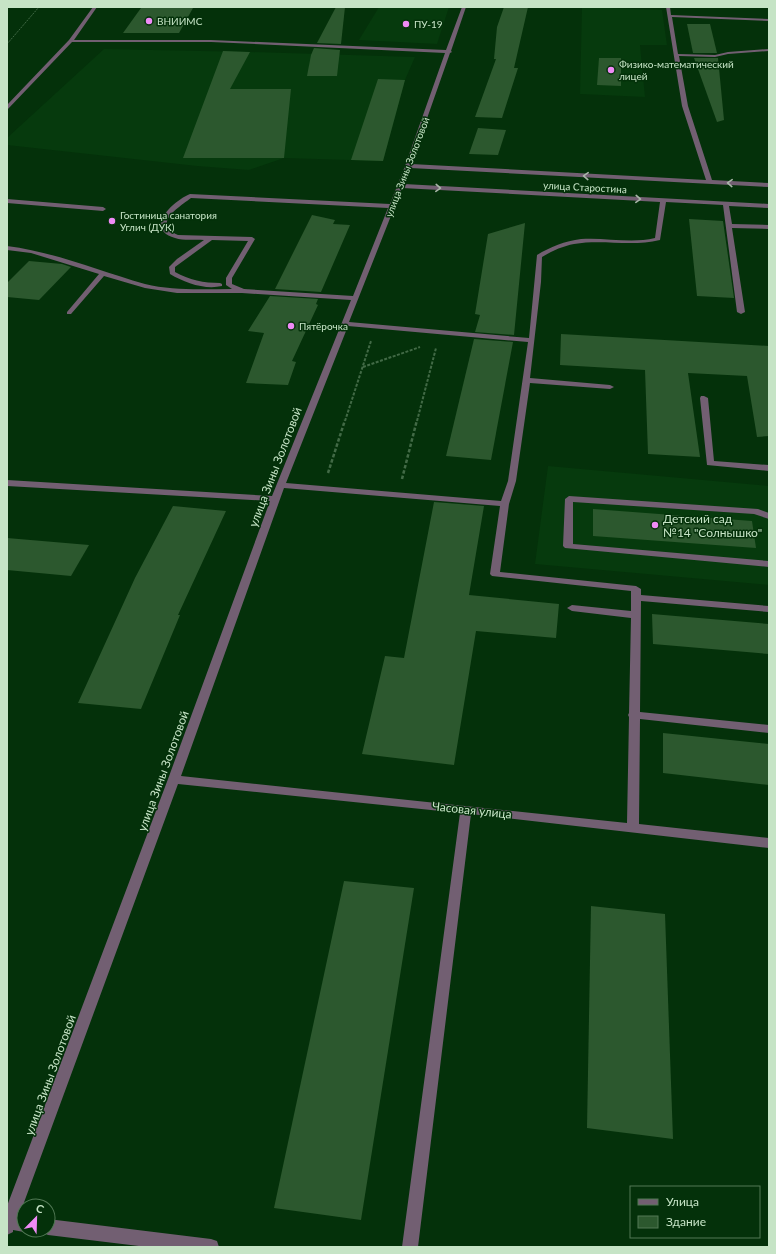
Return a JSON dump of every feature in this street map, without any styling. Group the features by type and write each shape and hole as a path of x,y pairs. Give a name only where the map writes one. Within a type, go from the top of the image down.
{"street":[{"path":"7,108 71,41 95,7"},
{"name":"улица Зины Золотовой","path":"13,1224 281,485 408,166 450,52 464,7"},
{"path":"668,7 685,106 710,182"},
{"path":"670,16 769,20"},
{"path":"71,41 211,41 450,52"},
{"path":"676,55 715,56 728,53 769,50"},
{"name":"улица Старостина","path":"408,166 769,185"},
{"name":"улица Старостина","path":"400,186 769,206"},
{"path":"229,285 229,278 252,239 177,237 167,233 162,229 162,223 171,211 190,196 391,206"},
{"path":"7,200 103,209"},
{"path":"633,828 633,715 636,589 495,574 505,504 512,481 532,340 539,256 554,248 585,241 639,243 658,240 663,200"},
{"path":"726,204 740,312"},
{"path":"729,226 769,227"},
{"path":"210,238 179,260 172,267 172,273 181,279 194,283 210,286 229,285 243,291"},
{"path":"7,248 32,251 145,286 177,292 243,291 355,298"},
{"path":"69,313 104,273"},
{"path":"345,324 532,340"},
{"path":"526,380 610,387"},
{"path":"704,398 710,463 769,468"},
{"path":"7,483 276,499"},
{"path":"281,485 505,504"},
{"path":"769,516 755,512 568,499 568,546 769,564"},
{"path":"636,598 769,609"},
{"path":"572,608 635,615"},
{"path":"633,715 769,729"},
{"name":"Часовая улица","path":"174,779 466,809 769,843"},
{"path":"410,1247 466,809"},
{"path":"56,1228 211,1247"}],"path":[{"path":"7,44 39,7"},
{"path":"323,489 375,327"},
{"path":"398,495 440,332"},
{"path":"362,367 438,341"}],"shaded area":[{"name":"ПУ-19","path":"379,7 449,7 437,44 359,40"},
{"name":"Физико-математический лицей","path":"582,7 662,10 667,45 640,45 645,97 580,94"},
{"path":"104,49 415,57 405,80 383,161 284,158 249,170 197,166 7,145 7,138"},
{"name":"Детский сад №14 \"Солнышко\"","path":"548,466 769,486 769,585 535,564"}],"building":[{"path":"336,7 345,7 341,44 317,43"},
{"path":"504,7 528,7 514,68 518,68 502,118 475,117 496,59 494,59 497,27"},
{"name":"ВНИИМС","path":"141,8 193,8 179,33 123,33"},
{"path":"687,24 710,24 717,53 693,53"},
{"path":"314,48 340,50 337,76 307,76 311,55"},
{"path":"223,51 250,52 230,89 291,89 284,158 183,158"},
{"path":"599,58 621,58 621,86 597,85"},
{"path":"694,58 718,58 724,120 717,122"},
{"path":"378,79 405,80 383,161 351,160"},
{"path":"478,128 506,130 498,155 469,154"},
{"path":"312,215 335,220 333,224 350,225 321,292 275,289"},
{"path":"689,219 723,221 734,298 697,296"},
{"path":"525,223 514,335 475,332 480,315 475,314 488,234"},
{"path":"29,261 62,264 71,267 39,300 7,297 7,283"},
{"path":"270,296 318,299 316,304 318,305 292,361 296,362 288,385 246,383 264,333 248,331"},
{"path":"561,334 769,346 769,436 757,437 747,376 688,373 700,457 648,454 645,370 560,365"},
{"path":"474,339 513,342 491,460 446,456"},
{"path":"434,502 484,506 469,595 559,604 556,638 476,631 454,765 362,754 385,656 404,658"},
{"path":"173,506 226,511 178,615 180,615 141,709 78,703 135,578"},
{"path":"593,509 752,521 756,548 593,536"},
{"path":"7,538 89,545 71,576 7,570"},
{"path":"652,614 769,624 769,654 653,644"},
{"path":"663,733 769,744 769,785 663,773"},
{"path":"344,881 414,888 361,1220 274,1208"},
{"path":"591,906 665,914 673,1139 587,1128"}],"place":[{"name":"ВНИИМС","path":"149,21"},
{"name":"ПУ-19","path":"406,24"},
{"name":"Физико-математический лицей","path":"611,70"},
{"name":"Гостиница санатория Углич (ДУК)","path":"112,221"},
{"name":"Пятёрочка","path":"291,326"},
{"name":"Детский сад №14 \"Солнышко\"","path":"655,525"}]}
